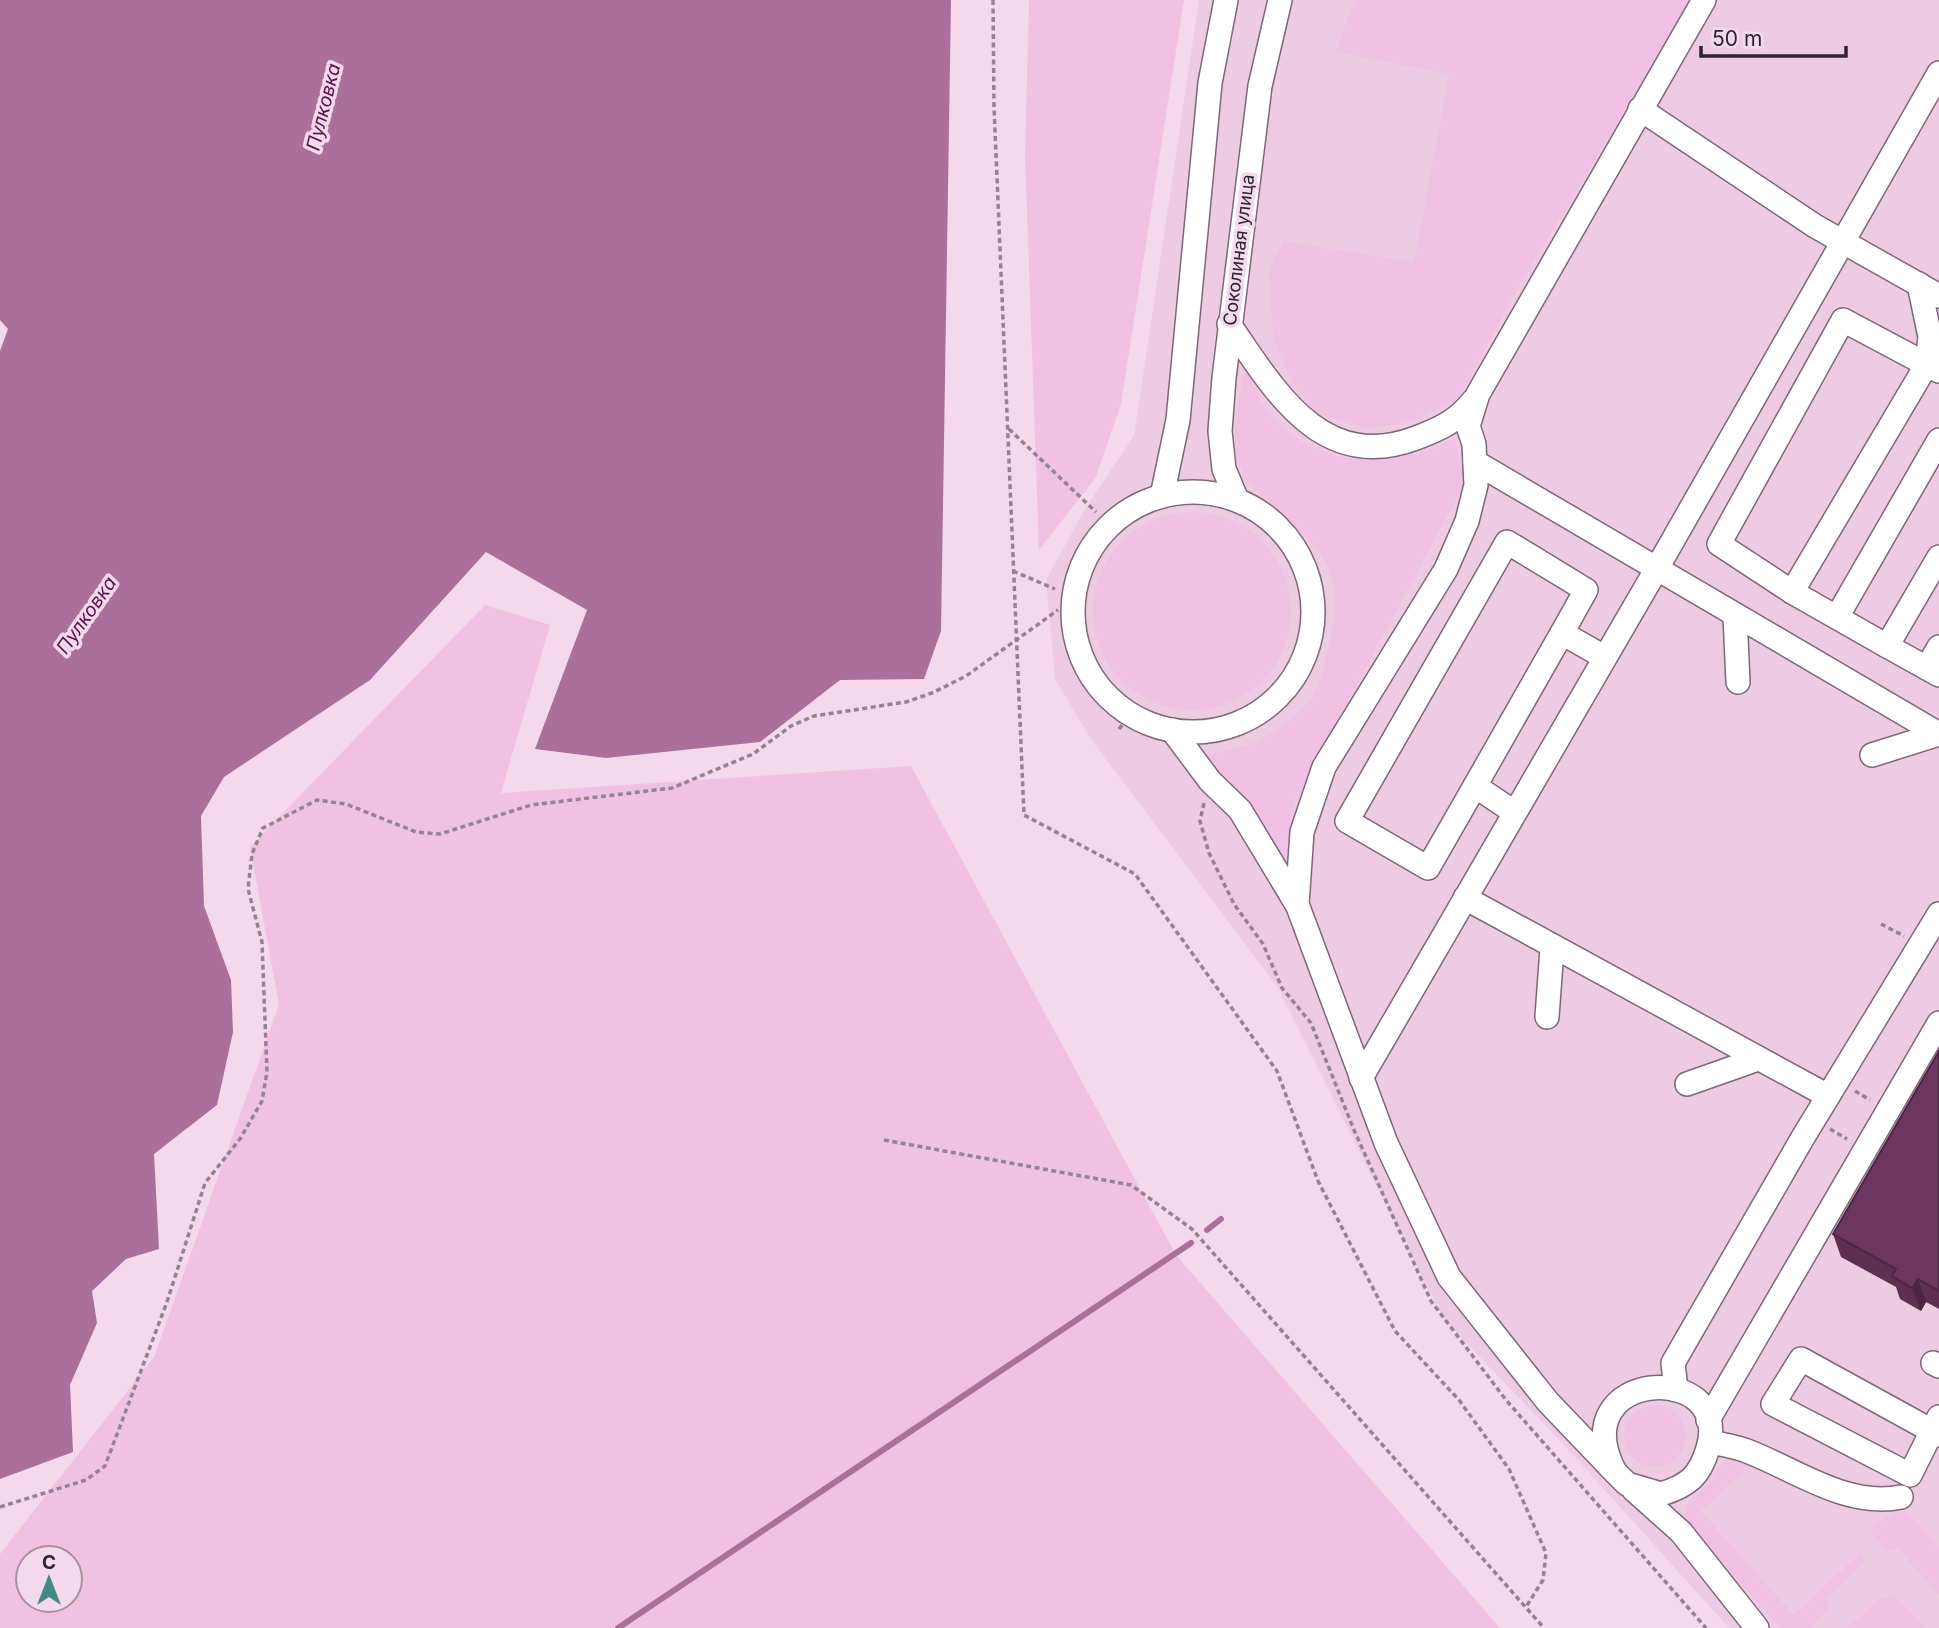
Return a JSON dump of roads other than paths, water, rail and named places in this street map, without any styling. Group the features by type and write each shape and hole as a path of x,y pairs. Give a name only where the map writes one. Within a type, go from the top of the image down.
{"street":[{"path":"1162,496 1178,420 1210,83 1226,0"},
{"name":"Соколиная улица","path":"1237,500 1224,469 1220,431 1229,324 1260,86 1280,0"},
{"path":"1229,324 1278,395 1313,429 1340,442 1364,445 1400,444 1459,419 1478,394 1704,0"},
{"path":"1361,1078 1656,570 1939,73"},
{"path":"1640,108 1841,242 1929,290 1933,368 1792,592"},
{"path":"1933,368 1843,320 1719,544 1792,592 1933,671 1939,647"},
{"path":"1297,904 1302,832 1324,767 1446,569 1473,504 1475,462 1468,426 1478,394"},
{"path":"1837,618 1939,440"},
{"path":"1475,462 1939,734"},
{"path":"1200,492 1237,500 1275,523 1301,559 1313,601 1309,645 1289,684 1257,713 1216,730 1172,730 1125,722 1087,669 1074,633 1074,594 1085,558 1107,527 1139,505 1162,496 1200,492"},
{"path":"1507,542 1586,590 1562,634 1427,868 1347,821 1507,542"},
{"path":"1887,646 1939,557"},
{"path":"1735,615 1738,682"},
{"path":"1562,634 1604,657"},
{"path":"1172,730 1210,781 1240,810 1297,904 1385,1143 1449,1277 1548,1402 1621,1478 1681,1532 1757,1628"},
{"path":"1872,755 1939,734"},
{"path":"1475,786 1514,812"},
{"path":"1465,898 1552,948 1828,1096"},
{"path":"1676,1390 1673,1363 1828,1096 1939,914"},
{"path":"1547,1017 1552,948"},
{"path":"1901,1497 1881,1501 1851,1496 1749,1451 1709,1431 1696,1401 1676,1390 1649,1386 1618,1403 1608,1419 1604,1437 1606,1456 1621,1478 1661,1494 1681,1488 1702,1469 1709,1431 1939,1023"},
{"path":"1687,1084 1758,1059"},
{"path":"1801,1359 1937,1428 1910,1475 1773,1404 1801,1359"},
{"path":"1681,1488 1676,1502 1681,1532"}],"water":[{"name":"Пулковка","path":"0,0 951,0 941,631 924,679 840,680 760,742 606,758 535,749 587,610 486,552 370,680 224,777 201,816 204,906 231,980 233,1032 217,1105 154,1154 159,1249 126,1259 92,1291 97,1323 70,1385 73,1452 0,1479 0,351 8,329 0,320"}],"waterway":[{"path":"1207,1230 1221,1219"},
{"path":"618,1628 1191,1243"}]}
